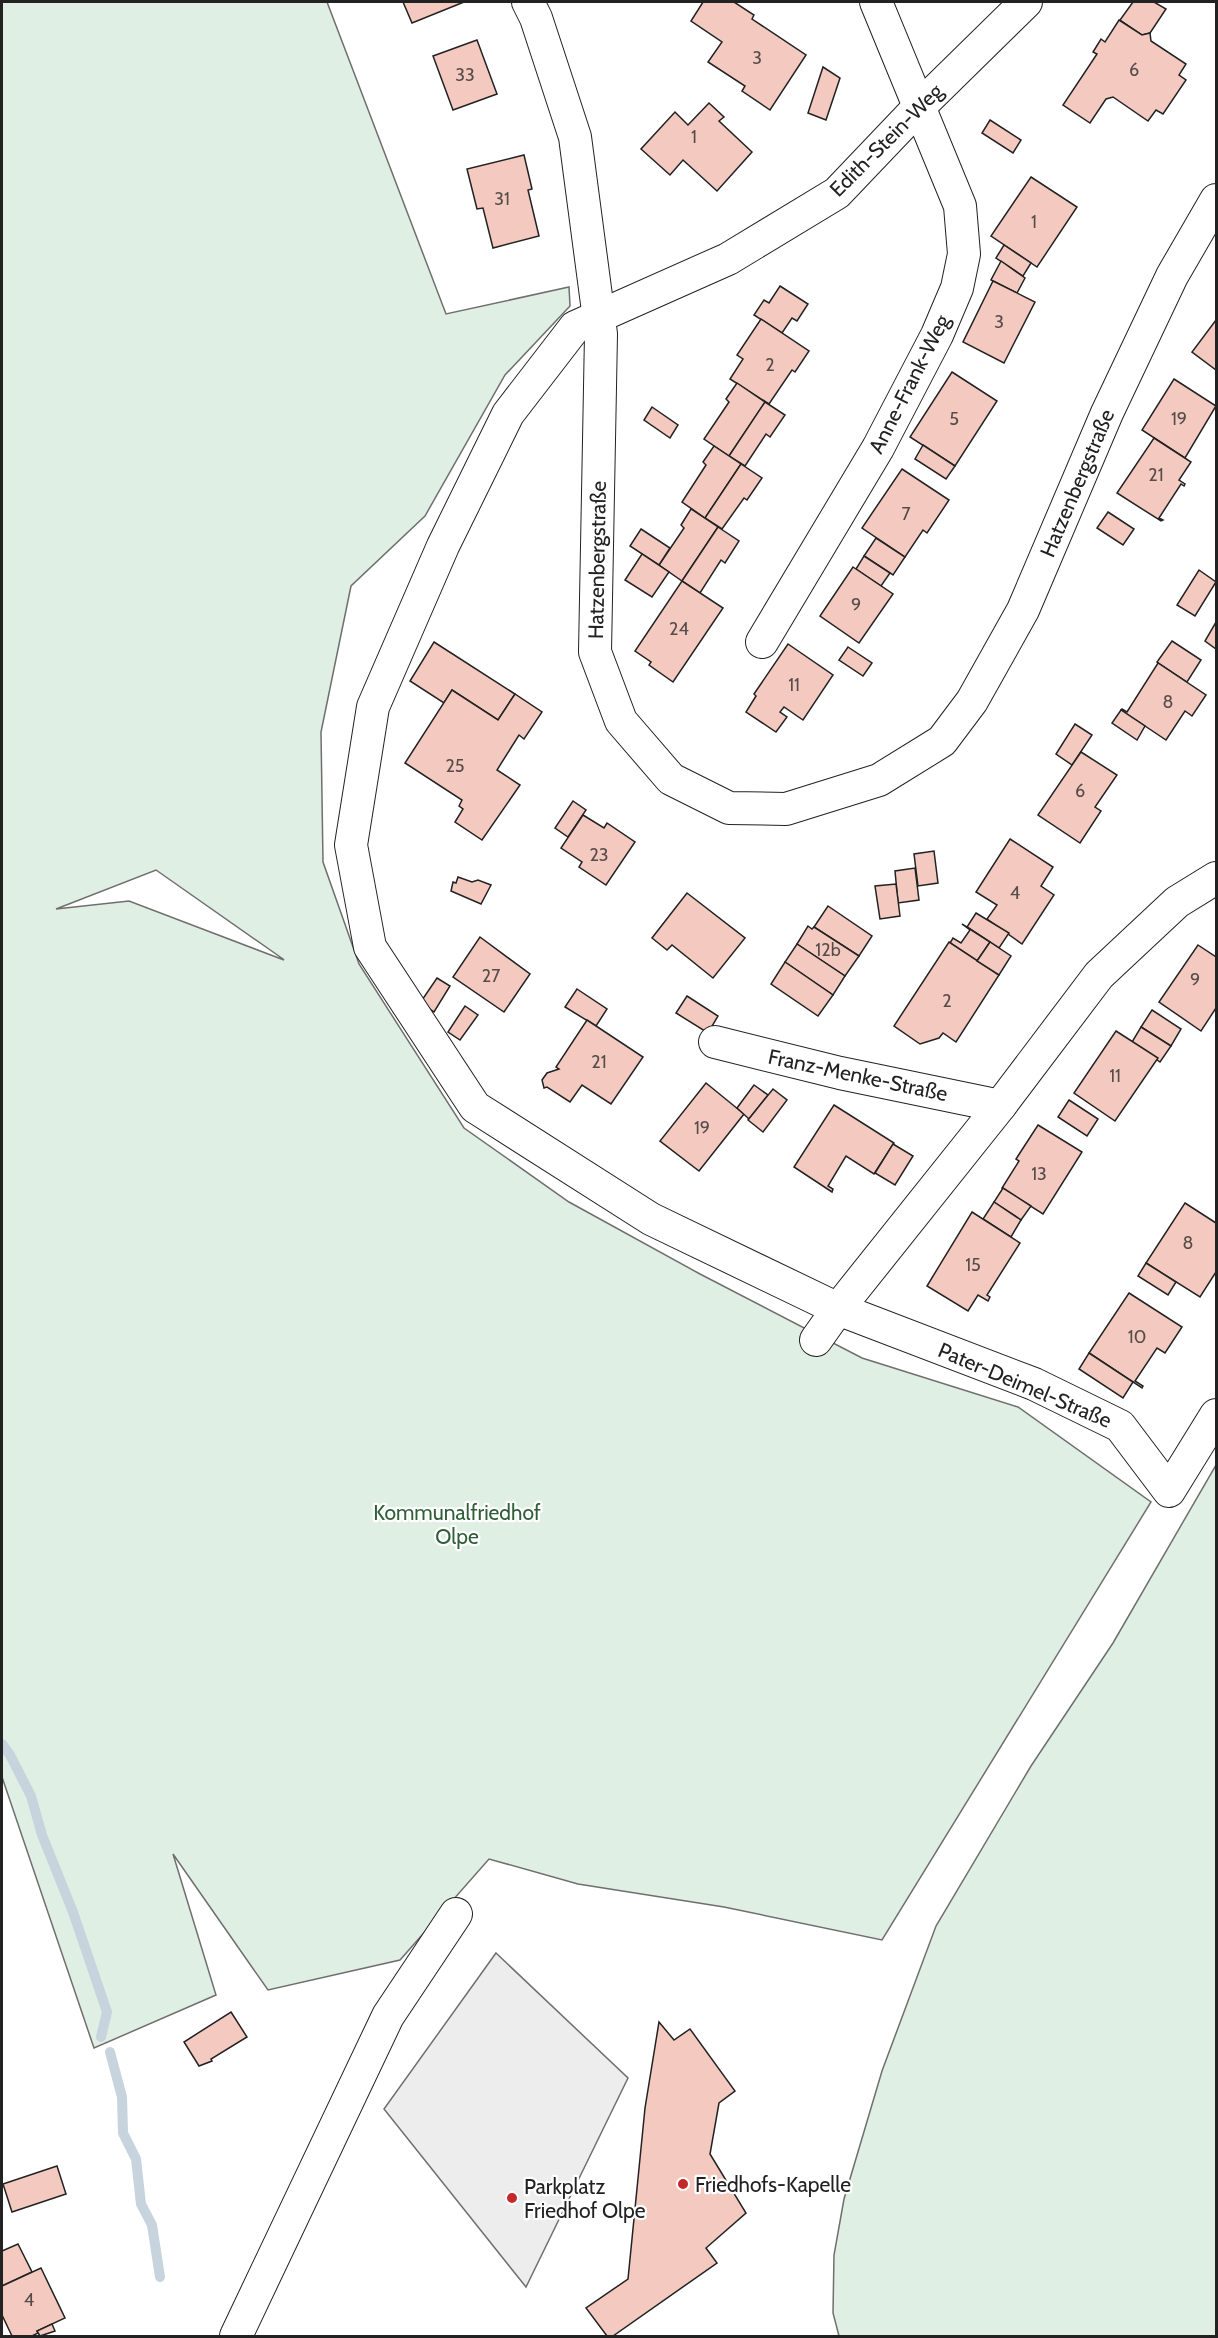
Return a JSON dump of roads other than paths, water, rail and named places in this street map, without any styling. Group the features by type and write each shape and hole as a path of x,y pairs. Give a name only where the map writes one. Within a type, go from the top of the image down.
{"street":[{"name":"Hatzenbergstraße","path":"528,2 536,18 575,137 601,334 595,652 621,721 671,778 729,808 786,809 879,780 942,741 972,700 1023,610 1107,413 1172,276 1216,200"},
{"name":"Anne-Frank-Weg","path":"762,642 878,448 937,334 957,288 964,254 960,206 876,2"},
{"name":"Edith-Stein-Weg","path":"838,1309 651,1219 475,1107 370,947 351,845 373,707 443,546 508,414 575,327 728,259 837,193 918,108 1026,2"},
{"path":"816,1340 838,1309 1000,1106 1099,975 1177,902 1216,878"},
{"name":"Franz-Menke-Straße","path":"715,1042 840,1073 1000,1106"},
{"name":"Pater-Deimel-Straße","path":"838,1309 1034,1384 1120,1426 1169,1491 1216,1415"},
{"path":"236,2337 388,2016 456,1914"}],"waterway":[{"path":"2,1744 31,1796 42,1835 73,1912 107,2012 101,2037"},
{"path":"110,2052 122,2097 123,2133 136,2159 141,2204 152,2225 160,2277"}],"place":[{"name":"Friedhofs-Kapelle","path":"683,2184"},
{"name":"Parkplatz Friedhof Olpe","path":"512,2198"}],"park label":[{"name":"Kommunalfriedhof Olpe","path":"457,1524"}]}
